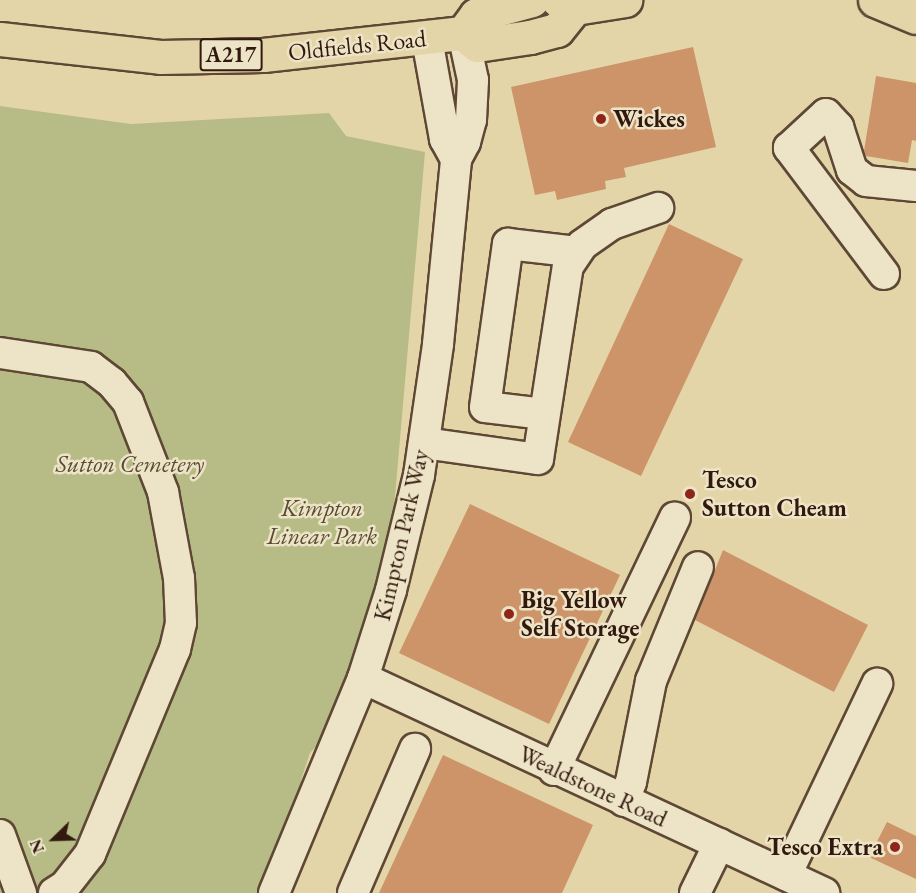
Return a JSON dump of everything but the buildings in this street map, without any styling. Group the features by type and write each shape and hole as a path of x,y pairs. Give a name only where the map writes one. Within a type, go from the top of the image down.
{"highway":[{"path":"532,0 476,15 462,33 477,45 546,33 557,30 566,4 625,0"},
{"path":"875,0 916,18"},
{"name":"Oldfields Road","path":"0,39 160,57 263,55 427,39 462,33"}],"street":[{"name":"Kimpton Park Way","path":"283,890 363,678 391,590 419,475 438,344 456,159 465,142 471,120 473,80 462,33"},
{"name":"Kimpton Park Way","path":"427,39 445,139 456,159"},
{"path":"884,274 789,148 826,114 838,127 852,170 866,181 916,186"},
{"path":"424,443 538,459 568,267 582,245 612,224 658,208"},
{"path":"544,414 485,407 508,244 577,252"},
{"path":"0,353 91,367 112,383 128,402 163,492 179,578 181,622 176,649 90,854 66,886 54,893"},
{"path":"555,770 675,517"},
{"path":"624,801 631,782 651,681 698,567"},
{"name":"Wealdstone Road","path":"363,678 555,770 719,843 824,893"},
{"path":"786,875 877,684"},
{"path":"353,893 415,749"},
{"path":"0,835 21,893"},
{"path":"695,893 719,843"}],"green space":[{"path":"0,106 131,124 329,113 346,136 425,152 392,531 339,722 310,753 301,780 303,814 269,893 0,893"}],"place":[{"name":"Wickes","path":"601,119"},
{"name":"Tesco Sutton Cheam","path":"690,494"},
{"name":"Big Yellow Self Storage","path":"509,614"},
{"name":"Tesco Extra","path":"895,847"}],"park label":[{"name":"Sutton Cemetery","path":"130,464"},
{"name":"Kimpton Linear Park","path":"322,522"}]}
